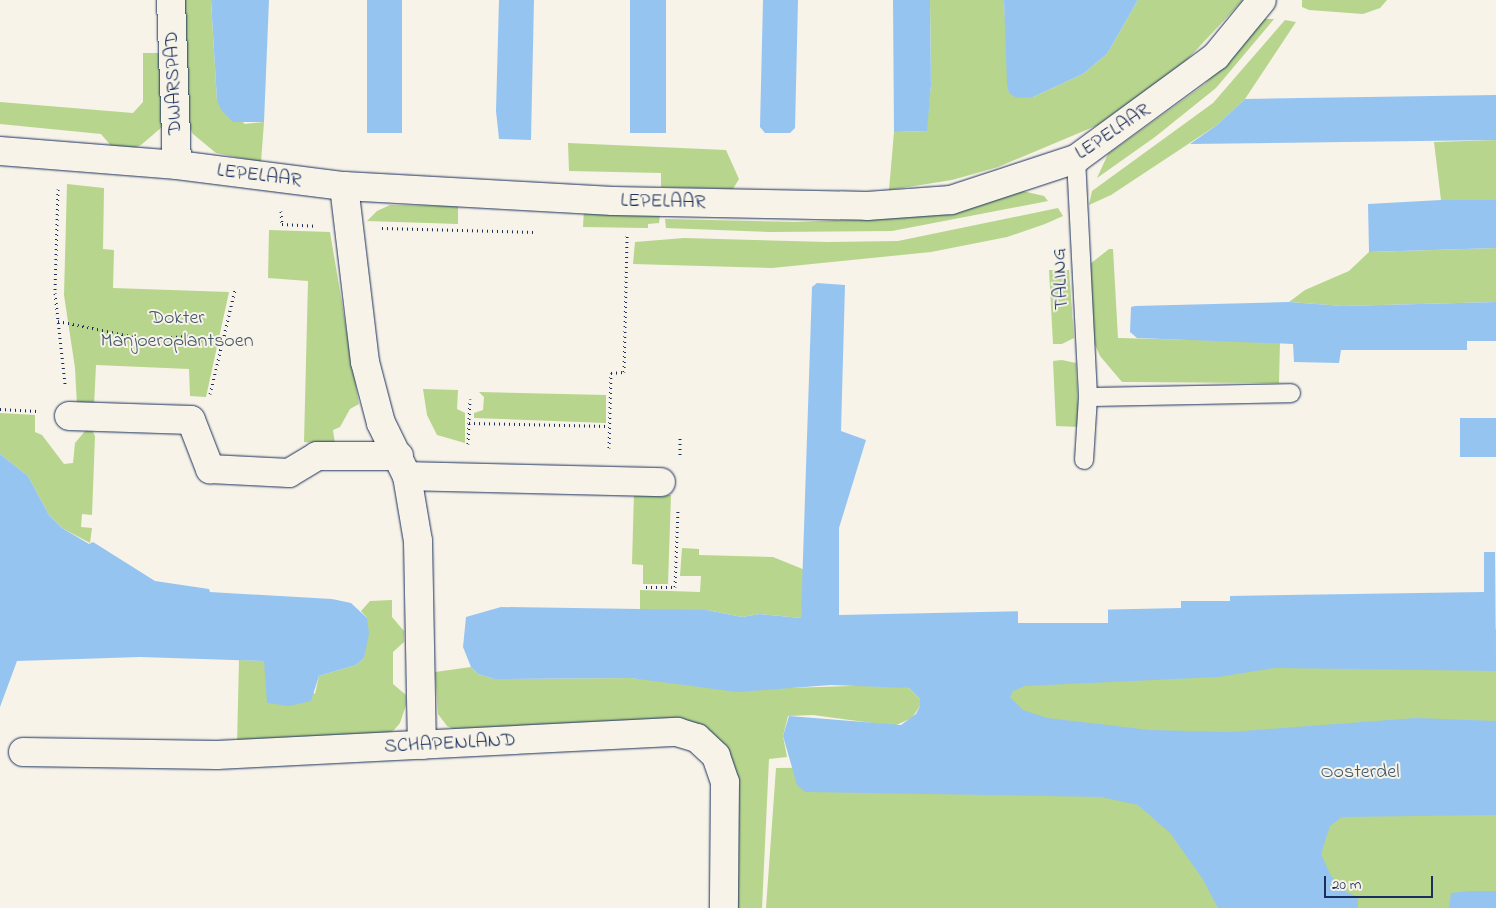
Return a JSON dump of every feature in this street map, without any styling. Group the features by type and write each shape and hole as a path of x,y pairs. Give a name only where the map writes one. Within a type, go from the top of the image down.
{"street":[{"name":"DWARSPAD","path":"171,0 178,165"},
{"name":"LEPELAAR","path":"0,151 59,158 178,165 344,186 613,201 867,206 951,200 1076,159 1216,56 1262,0"},
{"path":"344,186 365,362 381,422 403,466 418,541 422,745"},
{"path":"69,416 191,420 210,469 289,474 317,456 403,466 467,477 673,482"},
{"name":"SCHAPENLAND","path":"23,752 217,755 677,732 697,738 716,756 725,782 724,908"}],"lane":[{"name":"TALING","path":"1076,159 1088,397 1084,460"},
{"path":"1088,397 1290,393"}],"path":[{"path":"59,158 55,293 69,416"},
{"path":"608,481 611,373 624,372 627,234"},
{"path":"191,420 209,400 235,290"},
{"path":"58,321 146,339 187,336 221,344"},
{"path":"467,477 470,400"},
{"path":"469,422 609,426"},
{"path":"646,587 675,588 673,482 680,435"}],"green space":[{"path":"179,0 211,0 217,101 245,124 264,122 261,162 216,153 193,134 184,118"},
{"path":"930,0 1004,0 1009,93 1033,97 1083,74 1107,54 1138,0 1243,0 1185,62 1098,125 998,167 952,180 889,190 894,132 926,131 931,85"},
{"path":"1302,0 1387,0 1380,8 1363,14 1309,10 1302,7"},
{"path":"1265,19 1274,19 1216,88 1155,137 1097,178 1108,154 1205,84"},
{"path":"1285,20 1296,22 1245,99 1217,125 1111,195 1089,205 1092,191 1213,103"},
{"path":"143,53 164,53 165,111 162,127 141,145 130,150 113,148 101,134 0,124 0,102 133,113 143,102"},
{"path":"1496,140 1496,200 1441,200 1434,142"},
{"path":"568,143 726,150 739,179 733,189 661,187 661,173 569,171"},
{"name":"Dokter Manjoeroplantsoen","path":"67,184 104,188 103,249 114,250 113,288 229,292 206,397 190,396 189,369 96,365 94,406 77,406 75,368 64,295"},
{"path":"1018,190 1044,196 1048,201 892,231 770,232 666,228 665,219 795,222 869,219"},
{"path":"390,205 458,206 458,224 367,221 377,211"},
{"path":"1058,208 1063,216 1045,224 1007,237 931,252 772,268 633,264 635,242 684,238 828,242 898,241"},
{"path":"584,209 660,215 659,223 648,224 648,228 583,227"},
{"path":"269,230 330,232 359,404 350,409 340,427 333,430 335,444 304,442 308,281 268,278"},
{"path":"1496,248 1496,302 1343,306 1289,302 1305,290 1349,271 1369,252"},
{"path":"1109,249 1113,249 1118,338 1280,342 1279,383 1122,382 1100,356 1094,342 1090,264"},
{"path":"1049,270 1069,270 1074,338 1062,344 1053,344"},
{"path":"1062,360 1076,363 1079,427 1056,426 1053,361"},
{"path":"423,389 458,390 457,409 465,413 465,443 437,435 427,415"},
{"path":"479,392 606,395 606,423 474,418 474,413 483,410 484,397"},
{"path":"0,413 35,415 35,432 42,435 64,464 73,463 75,443 86,430 92,430 95,436 92,515 82,514 81,527 92,528 90,543 62,528 49,515 28,476 0,454"},
{"path":"634,492 671,495 668,584 643,584 643,565 632,564"},
{"path":"682,548 699,549 699,555 773,557 805,570 801,618 760,614 742,617 707,610 640,611 640,590 700,592 701,576 680,576"},
{"path":"392,600 392,617 404,631 404,642 393,652 393,684 406,695 406,705 400,723 394,730 385,735 237,746 239,660 265,661 315,694 319,676 356,665 364,658 367,618 361,611 370,601"},
{"name":"Oosterdel","path":"1496,629 1496,908 766,908 776,768 965,766 965,653"},
{"path":"471,667 478,674 494,679 631,678 756,689 884,685 909,688 920,699 920,706 912,718 894,726 813,715 788,716 783,736 787,757 769,759 762,908 733,908 709,734 464,734 447,726 438,714 435,672"}],"water":[{"path":"211,0 269,0 264,122 233,122 222,111 217,101"},
{"path":"367,0 402,0 402,133 367,133"},
{"path":"499,0 534,0 531,140 499,139 496,111"},
{"path":"630,0 666,0 666,133 630,133"},
{"path":"763,0 798,0 795,128 790,133 765,133 760,127"},
{"path":"893,0 930,0 931,85 927,131 894,132"},
{"path":"1004,0 1138,0 1107,54 1083,74 1033,97 1017,98 1009,93 1007,84"},
{"path":"1496,95 1496,140 1190,144 1217,125 1245,99"},
{"path":"1441,200 1496,200 1496,248 1369,252 1368,204"},
{"path":"817,283 845,285 841,431 866,440 839,528 839,615 1181,608 1181,601 1230,601 1230,596 1484,592 1484,552 1495,552 1496,671 1275,668 1218,677 1025,686 1013,691 1010,697 1023,710 1047,718 1150,730 1230,732 1416,718 1496,721 1496,815 1342,817 1330,826 1321,854 1331,876 1346,892 1358,897 1358,908 1218,908 1202,878 1170,833 1138,805 1101,797 805,792 797,785 783,736 789,716 901,725 916,714 920,706 920,699 909,688 831,685 737,692 631,678 494,679 478,674 471,667 463,647 466,617 501,607 707,610 742,617 760,614 801,618 812,287"},
{"path":"1289,302 1343,306 1496,302 1496,341 1467,341 1467,350 1341,350 1339,363 1294,362 1293,344 1137,338 1130,332 1131,307 1135,306"},
{"path":"1460,418 1496,418 1496,457 1460,457"},
{"path":"0,454 28,476 49,515 62,528 89,544 93,542 155,581 209,589 210,592 332,599 351,603 367,618 369,634 364,658 356,665 319,676 311,701 289,706 267,703 264,661 140,657 17,661 0,707"},
{"path":"1496,891 1496,908 1449,908 1451,893"}],"pier":[{"path":"1018,607 1108,607 1108,623 1018,623"}]}
